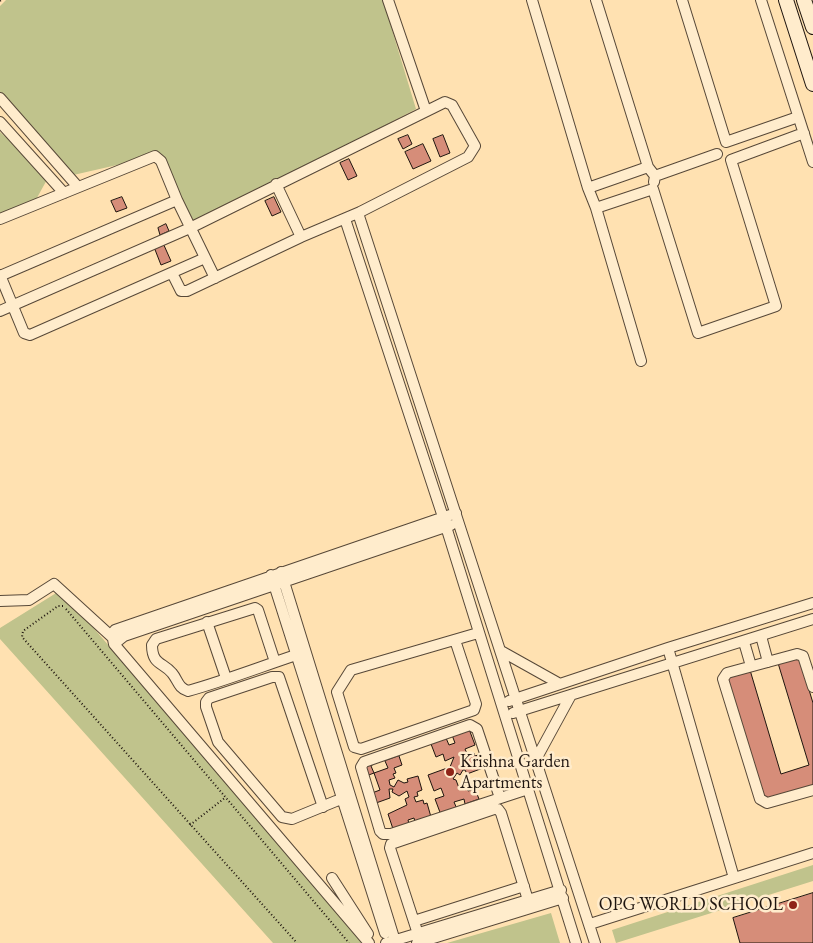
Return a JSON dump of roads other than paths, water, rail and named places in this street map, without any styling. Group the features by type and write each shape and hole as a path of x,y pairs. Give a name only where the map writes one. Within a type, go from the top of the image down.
{"main road":[{"path":"786,0 813,84"},
{"path":"804,0 813,27"}],"street":[{"path":"388,0 426,111"},
{"path":"532,0 641,361"},
{"path":"596,0 648,167 655,176 653,189 698,333 776,306 731,160"},
{"path":"682,0 726,142"},
{"path":"761,0 813,162"},
{"path":"0,98 78,187"},
{"path":"0,310 190,228 426,111 449,102 471,138 474,146 472,154 358,213 301,237 184,292 181,291 172,273"},
{"path":"655,176 717,154 726,142 798,117"},
{"path":"0,122 64,193"},
{"path":"717,154 731,160 804,133"},
{"path":"0,219 155,156 161,161 177,200 215,278"},
{"path":"588,188 648,167"},
{"path":"276,184 301,237"},
{"path":"596,208 653,189"},
{"path":"177,200 0,275 24,332 30,335 205,258"},
{"path":"358,213 595,943"},
{"path":"345,219 444,522 576,943"},
{"path":"113,640 277,578 457,517"},
{"path":"277,578 296,655 389,942"},
{"path":"277,578 364,840 389,942"},
{"path":"0,601 29,600 54,584 113,640 369,943"},
{"path":"501,704 668,648 813,603"},
{"path":"275,662 258,610 255,608 156,638 153,642 153,652 157,662 172,673 184,690 194,689 226,678 275,662 296,655"},
{"path":"504,716 813,619"},
{"path":"207,622 226,678"},
{"path":"455,640 476,704 474,710 361,749 354,747 337,692 351,670 478,633"},
{"path":"761,636 768,662"},
{"path":"744,642 751,666"},
{"path":"668,648 734,878"},
{"path":"501,651 560,684"},
{"path":"813,687 801,654 727,673 723,679 760,799 767,802 813,790"},
{"path":"323,807 278,677 272,677 209,698 206,702 206,707 218,742 282,817 292,819 323,807 342,799"},
{"path":"535,761 571,695"},
{"path":"383,834 361,772 362,764 470,725 477,729 500,798"},
{"path":"364,840 383,834 391,834 528,788"},
{"path":"418,938 390,848 391,844 498,809 501,813 528,900"},
{"path":"590,924 813,853"},
{"path":"332,878 374,943"},
{"path":"414,922 524,886"},
{"path":"389,942 418,938 562,894"},
{"path":"418,938 528,900 562,894"}],"place":[{"name":"Krishna Garden Apartments","path":"450,772"},
{"name":"OPG WORLD SCHOOL","path":"793,905"}]}
